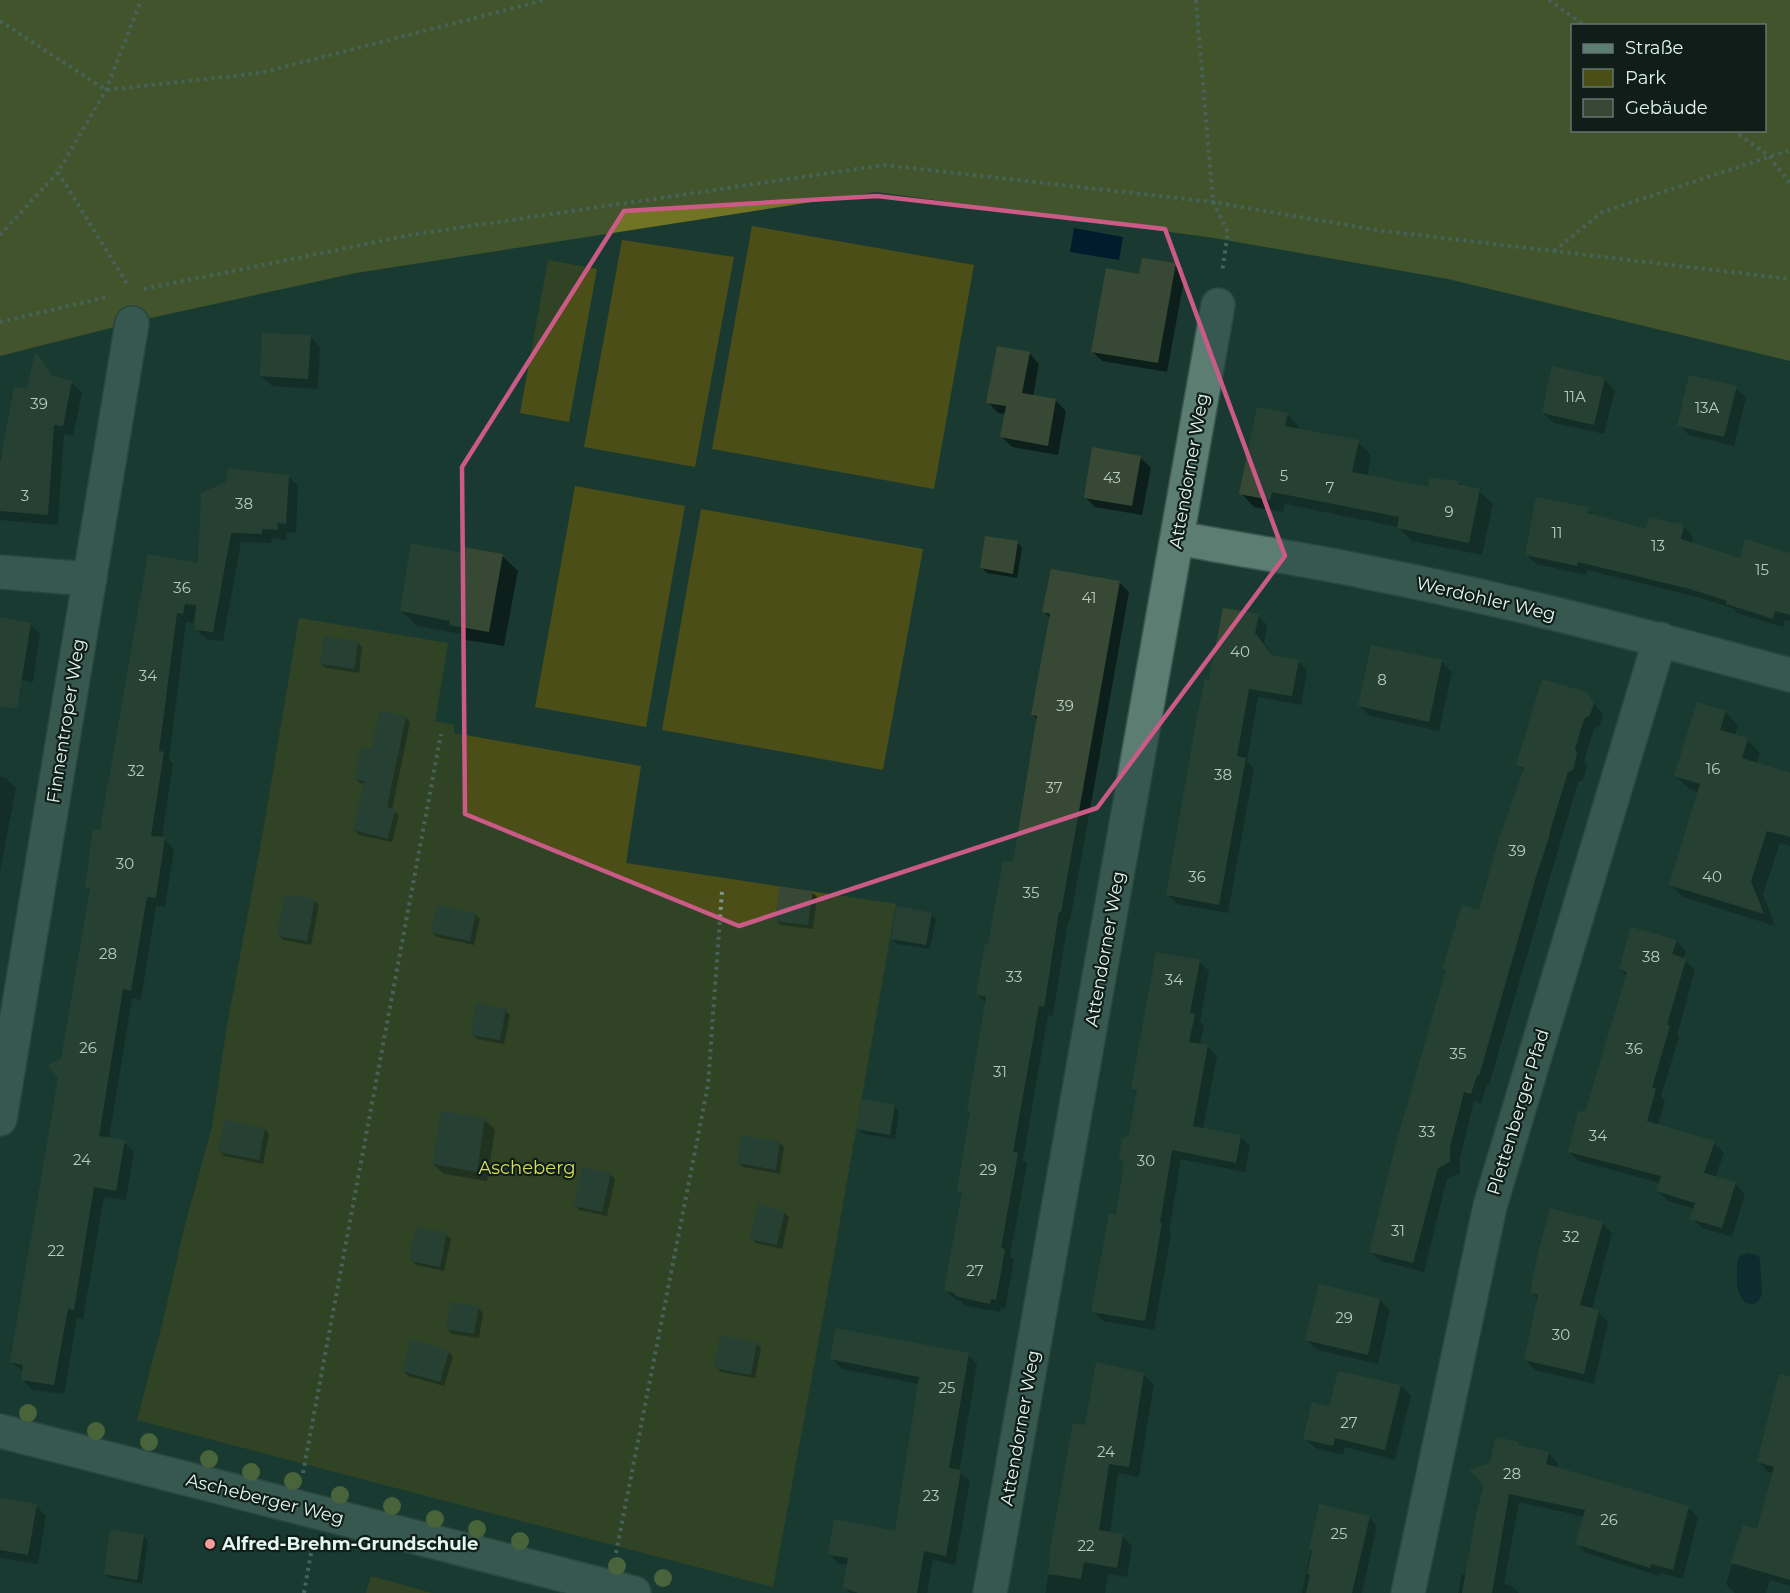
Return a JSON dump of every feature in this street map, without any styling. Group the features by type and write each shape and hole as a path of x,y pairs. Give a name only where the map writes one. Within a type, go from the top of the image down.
{"street":[{"name":"Attendorner Weg","path":"990,1593 1218,305"},
{"name":"Finnentroper Weg","path":"0,1119 90,579 132,307"},
{"name":"Werdohler Weg","path":"1178,538 1366,572 1514,604 1660,639 1790,675"},
{"path":"0,572 90,579"},
{"name":"Plettenberger Pfad","path":"1408,1593 1490,1206 1660,639"},
{"name":"Ascheberger Weg","path":"0,1431 622,1590"}],"path":[{"path":"0,236 58,172 106,90 141,0"},
{"path":"0,21 106,90 260,73 545,0"},
{"path":"1196,0 1213,202 1227,232 1218,305"},
{"path":"1550,0 1582,24"},
{"path":"1736,132 1770,156 1790,183"},
{"path":"1554,251 1602,212 1790,150"},
{"path":"143,289 416,234 884,165 1213,202 1376,230 1790,279"},
{"path":"58,172 132,307"},
{"path":"0,322 110,297"},
{"path":"297,1506 441,734"},
{"path":"622,1590 708,1085 722,891"},
{"path":"304,1593 313,1543"}],"highlighted area":[{"path":"877,196 1165,229 1285,556 1097,808 739,926 465,814 462,467 624,211"}],"green space":[{"path":"752,226 974,265 934,489 712,449"},
{"path":"622,240 734,257 695,467 584,447"},
{"path":"548,260 597,269 569,422 520,413"},
{"path":"575,486 685,506 646,727 535,707"},
{"path":"701,509 923,549 883,770 662,730"},
{"name":"Ascheberg","path":"299,618 448,643 435,721 454,725 454,733 641,766 626,863 896,904 773,1587 137,1420 185,1225 212,1127 226,1032"},
{"path":"371,1576 432,1593 366,1593"}],"shaded area":[{"path":"0,0 1790,0 1790,361 1448,279 1214,238 876,192 356,273 146,319 0,356"}],"water":[{"path":"1074,228 1123,237 1119,260 1070,252"},
{"path":"1748,1253 1760,1258 1762,1295 1758,1302 1753,1304 1745,1302 1737,1286 1738,1259"}],"building":[{"path":"1142,258 1176,263 1158,363 1091,352 1106,268 1139,274"},
{"path":"262,333 311,335 308,379 260,376"},
{"path":"997,346 1030,352 1022,393 1056,399 1048,446 1000,437 1006,406 986,403"},
{"path":"35,352 53,376 72,381 63,426 54,425 48,515 0,511 0,463 14,387 27,389"},
{"path":"1552,366 1605,378 1594,425 1542,413"},
{"path":"1689,375 1737,386 1724,437 1677,426"},
{"path":"1257,407 1288,413 1285,426 1359,440 1352,472 1428,487 1430,478 1459,481 1458,484 1480,489 1469,543 1397,528 1399,517 1272,492 1270,500 1239,494"},
{"path":"1092,447 1141,456 1132,506 1084,498"},
{"path":"228,468 289,475 286,524 277,523 278,530 262,529 262,534 231,533 213,632 195,630 196,603 195,605 185,604 183,614 177,613 159,751 164,752 151,836 165,837 156,898 147,897 131,991 123,989 99,1136 125,1140 116,1191 94,1187 74,1310 68,1309 54,1385 21,1380 23,1365 10,1362 58,1078 48,1065 61,1059 90,889 85,889 93,829 100,830 148,554 198,563 201,493 226,482"},
{"path":"1536,497 1586,507 1589,509 1588,513 1646,529 1649,517 1684,525 1681,539 1740,558 1745,539 1790,553 1790,615 1775,611 1773,619 1726,604 1727,601 1690,589 1578,562 1577,566 1525,555"},
{"path":"985,536 1018,541 1013,574 980,568"},
{"path":"411,543 462,553 463,547 503,554 489,632 449,625 450,621 400,611"},
{"path":"1051,569 1120,581 1061,912 1059,912 1044,1007 1039,1006 1013,1152 1018,1153 1001,1248 1005,1249 996,1300 991,1299 990,1304 955,1296 955,1293 944,1291 962,1192 957,1191 970,1112 967,1111 986,997 976,995 1003,861 1013,862 1037,716 1031,715 1050,614 1042,612"},
{"path":"1223,608 1259,614 1255,633 1272,655 1299,660 1292,696 1249,689 1237,756 1246,758 1219,905 1166,895 1197,717 1205,679 1209,680"},
{"path":"0,617 31,623 17,708 0,707"},
{"path":"324,636 358,641 354,669 320,664"},
{"path":"1371,645 1442,660 1429,722 1358,706"},
{"path":"1542,679 1586,692 1594,703 1590,715 1584,719 1575,749 1577,754 1573,770 1568,772 1479,1076 1477,1075 1471,1094 1464,1092 1450,1147 1450,1162 1438,1168 1413,1263 1369,1252 1395,1147 1446,970 1442,969 1462,905 1479,910 1498,842 1524,768 1516,765"},
{"path":"1697,702 1726,711 1720,730 1748,738 1742,758 1790,773 1790,837 1767,831 1751,881 1764,914 1669,885 1700,784 1674,776"},
{"path":"380,710 406,716 387,807 395,809 388,839 353,830 364,781 354,779 361,747 371,749"},
{"path":"779,887 813,891 808,925 775,921"},
{"path":"284,894 315,899 307,941 277,936"},
{"path":"437,905 476,913 470,941 431,933"},
{"path":"897,906 932,913 926,945 891,939"},
{"path":"1631,927 1677,940 1672,954 1686,959 1652,1087 1656,1089 1647,1121 1715,1141 1704,1173 1736,1182 1722,1228 1690,1219 1695,1203 1656,1191 1661,1176 1568,1152 1578,1111 1585,1112 1627,972 1619,969"},
{"path":"1156,952 1200,960 1190,1013 1195,1014 1189,1042 1208,1045 1193,1126 1241,1135 1236,1163 1172,1150 1145,1321 1091,1312 1109,1214 1116,1215 1124,1163 1119,1156 1122,1139 1129,1135 1137,1090 1131,1089"},
{"path":"476,1003 506,1009 500,1040 470,1035"},
{"path":"862,1099 895,1105 890,1135 856,1129"},
{"path":"441,1111 485,1118 477,1172 432,1164"},
{"path":"224,1120 265,1128 259,1160 218,1152"},
{"path":"741,1135 780,1141 776,1170 737,1163"},
{"path":"582,1167 611,1173 602,1212 573,1206"},
{"path":"758,1204 785,1211 777,1245 749,1239"},
{"path":"1550,1208 1603,1222 1580,1305 1599,1310 1584,1374 1524,1360 1538,1295 1530,1293"},
{"path":"416,1227 447,1233 440,1267 409,1261"},
{"path":"1319,1284 1380,1299 1368,1355 1305,1340"},
{"path":"450,1302 479,1306 474,1334 446,1329"},
{"path":"836,1328 969,1353 949,1468 961,1470 946,1556 924,1551 917,1593 858,1593 843,1588 848,1558 828,1555 834,1519 895,1531 919,1377 830,1359"},
{"path":"720,1335 757,1342 751,1375 714,1368"},
{"path":"411,1339 449,1351 440,1382 402,1371"},
{"path":"1096,1362 1144,1373 1129,1467 1109,1464 1099,1530 1123,1534 1117,1568 1084,1562 1081,1579 1048,1574 1051,1557 1049,1556 1073,1423 1085,1425"},
{"path":"1338,1371 1401,1385 1385,1450 1335,1438 1333,1446 1303,1439 1312,1402 1329,1407"},
{"path":"1779,1374 1790,1376 1790,1580 1731,1563 1743,1525 1757,1529 1774,1467 1757,1462"},
{"path":"1497,1437 1519,1442 1518,1445 1549,1452 1546,1464 1689,1506 1673,1570 1651,1564 1650,1568 1575,1544 1585,1510 1509,1494 1492,1593 1462,1593 1476,1515 1484,1485 1469,1470 1490,1463"},
{"path":"0,1498 37,1504 28,1555 0,1550"},
{"path":"1319,1504 1370,1516 1352,1593 1306,1593 1312,1551 1309,1550"},
{"path":"110,1529 144,1535 137,1580 104,1574"}],"place":[{"name":"Alfred-Brehm-Grundschule","path":"210,1544"}]}
